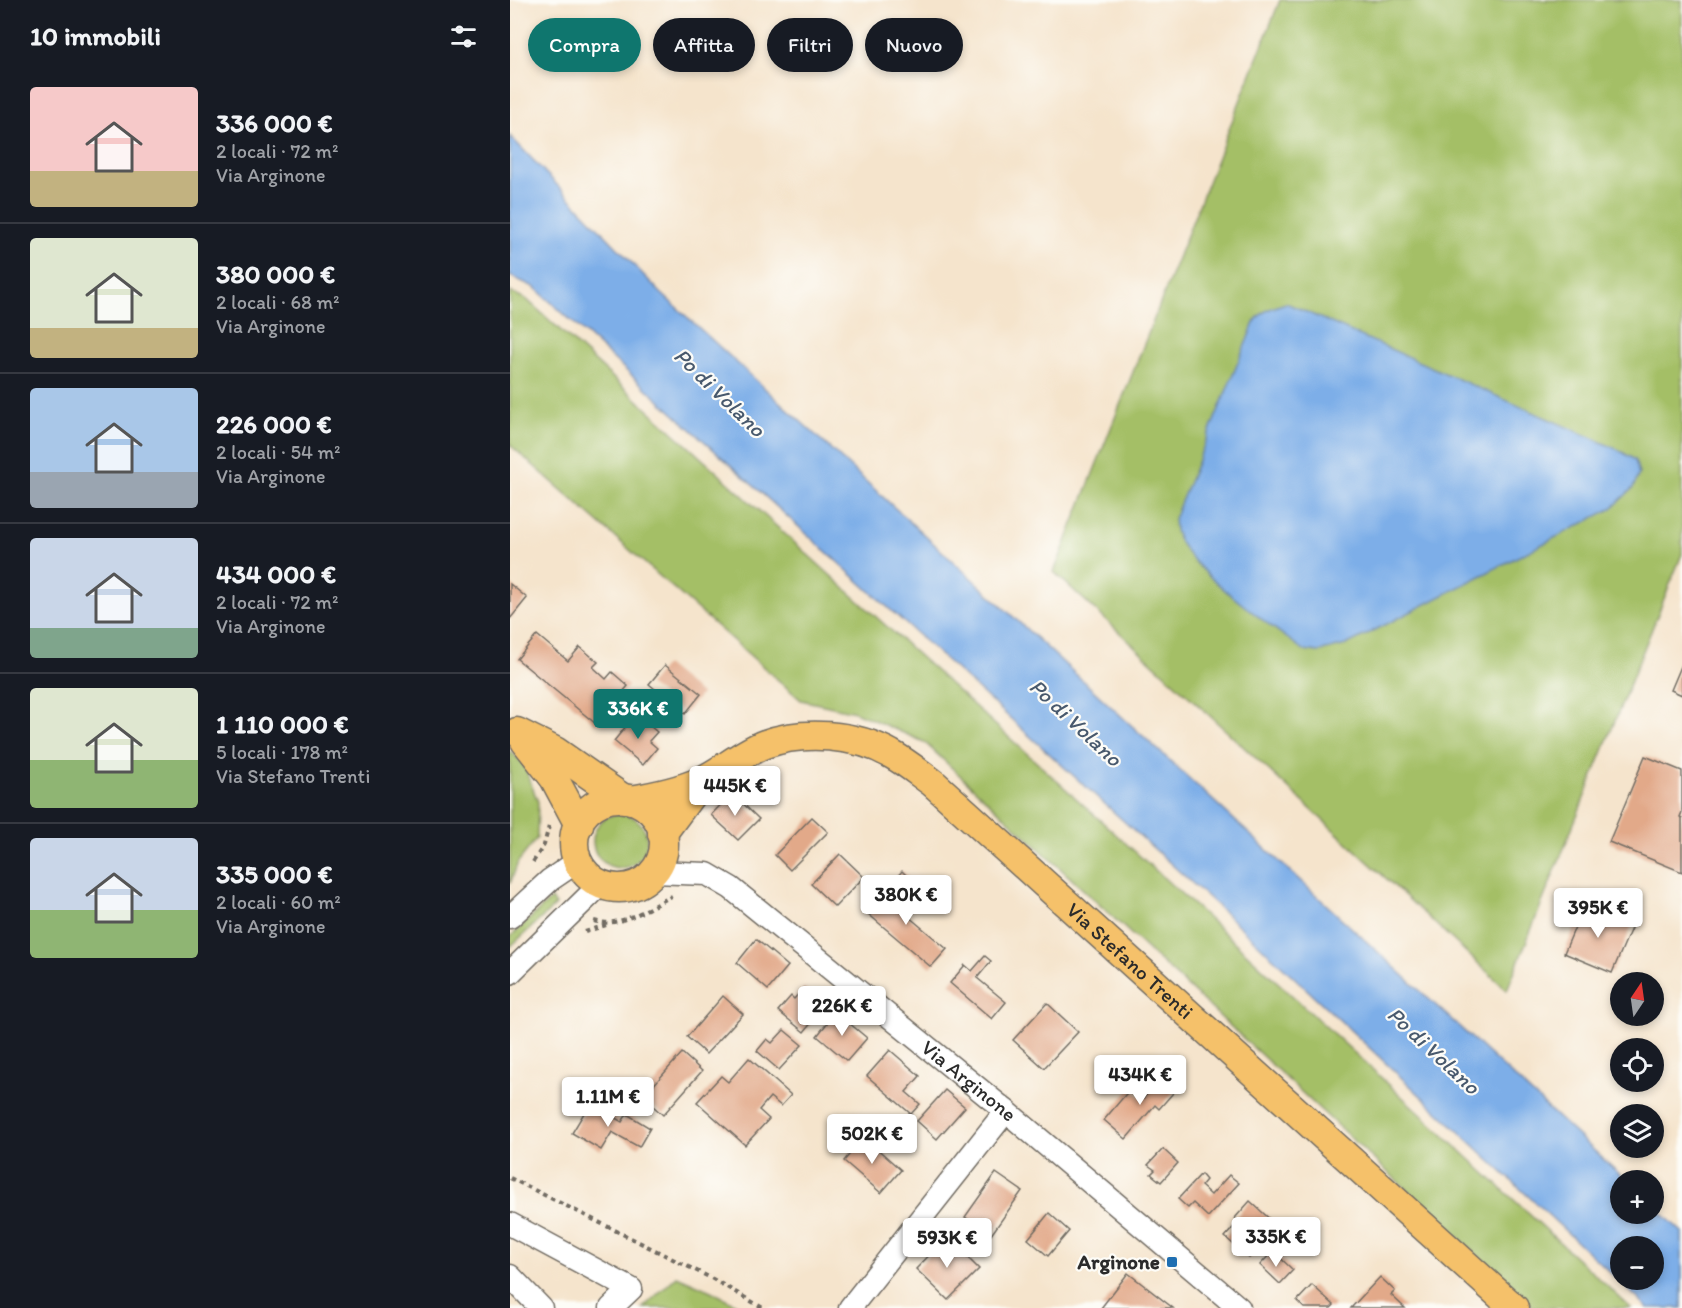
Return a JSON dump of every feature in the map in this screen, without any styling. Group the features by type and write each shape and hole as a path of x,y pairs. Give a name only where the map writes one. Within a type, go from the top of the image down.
{"main road":[{"path":"513,729 555,751 627,799 645,806 660,824 662,834"},
{"path":"513,729 536,753 554,778 579,825 574,838 578,861 583,870 601,884 613,887 635,885 653,872"},
{"name":"Via Stefano Trenti","path":"579,825 582,817 602,802 663,794 702,780 765,744 801,737 838,738 870,745 890,753 933,783 959,806 1514,1308"},
{"name":"Via Stefano Trenti","path":"653,872 661,859 662,834 702,780"}],"street":[{"path":"510,917 550,880 578,861"},
{"name":"Via Arginone","path":"653,872 707,874 724,883 1006,1111 1239,1308"},
{"path":"510,973 601,884"},
{"path":"850,1308 1006,1111"},
{"path":"510,1224 631,1289 611,1308"},
{"path":"510,1276 541,1308"}],"path":[{"path":"510,1178 711,1278 763,1308"}],"green space":[{"path":"1280,0 1682,0 1682,554 1507,990 1054,572"},
{"path":"510,292 526,299 1207,917 1631,1308 1534,1308 924,742 855,712 801,700 510,445"},
{"path":"510,751 523,763 538,802 537,838 518,862 510,884"},
{"path":"615,814 625,814 635,818 643,826 647,841 643,856 635,864 625,868 615,868 605,864 597,856 593,846 593,836 597,826 605,818"},
{"path":"551,899 556,905 510,947 510,937"},
{"path":"677,1276 711,1291 743,1308 643,1308"}],"water":[{"name":"Po di Volano","path":"510,136 661,293 1615,1170 1610,1170 1610,1224 1664,1224 1664,1215 1682,1232 1682,1308 1648,1308 1629,1290 1664,1290 1664,1236 1610,1236 1610,1273 1224,912 534,287 510,276"},
{"path":"1286,303 1619,450 1635,460 1639,474 1633,488 1611,509 1346,645 1318,652 1303,650 1232,596 1196,563 1183,547 1176,533 1174,519 1254,323 1264,312"}],"building":[{"path":"510,584 527,598 510,619"},
{"path":"537,635 568,661 580,647 598,662 593,667 606,679 612,672 628,686 596,724 517,659"},
{"path":"1682,664 1682,695 1671,690"},
{"path":"665,665 701,694 685,714 649,684"},
{"path":"636,714 657,732 649,741 657,748 643,765 614,741"},
{"path":"1645,756 1682,771 1680,817 1682,818 1682,872 1609,842"},
{"path":"732,793 759,819 738,840 711,815"},
{"path":"812,817 828,832 790,870 775,855"},
{"path":"840,854 864,877 835,907 811,884"},
{"path":"902,871 908,877 889,900 947,949 931,967 867,913"},
{"path":"1584,906 1632,926 1612,972 1564,953"},
{"path":"756,939 788,966 768,990 737,963"},
{"path":"985,956 991,961 977,978 1006,1002 992,1019 950,983 965,965 972,971"},
{"path":"804,988 825,1006 804,1032 778,1011 791,996 794,999"},
{"path":"723,996 743,1014 706,1054 687,1037"},
{"path":"1047,1003 1078,1032 1044,1068 1013,1040"},
{"path":"836,1012 867,1038 847,1061 817,1036"},
{"path":"784,1030 802,1045 779,1070 757,1051 767,1039 772,1043"},
{"path":"890,1050 920,1076 906,1092 920,1104 911,1114 867,1076"},
{"path":"682,1053 702,1071 663,1115 643,1097"},
{"path":"749,1058 791,1095 781,1106 770,1097 759,1110 769,1119 745,1145 697,1102 721,1076 728,1082"},
{"path":"1166,1072 1180,1085 1159,1109 1155,1105 1126,1139 1104,1120 1131,1088 1143,1099"},
{"path":"945,1090 965,1107 937,1139 917,1121"},
{"path":"590,1103 622,1122 627,1114 650,1128 639,1147 612,1132 601,1150 572,1133"},
{"path":"864,1137 901,1170 881,1193 844,1161"},
{"path":"1163,1149 1178,1163 1161,1182 1151,1174 1155,1170 1148,1165"},
{"path":"996,1173 1022,1191 991,1235 965,1217"},
{"path":"1201,1174 1206,1180 1201,1186 1211,1195 1229,1175 1239,1183 1208,1217 1193,1203 1188,1208 1178,1199"},
{"path":"1250,1201 1274,1223 1259,1239 1263,1243 1249,1258 1225,1237 1239,1221 1235,1218"},
{"path":"1049,1213 1069,1231 1048,1256 1028,1239"},
{"path":"947,1237 979,1269 948,1300 916,1269"},
{"path":"1273,1251 1293,1270 1280,1284 1260,1265"},
{"path":"1128,1273 1173,1308 1101,1308"},
{"path":"1380,1277 1395,1291 1391,1295 1405,1308 1351,1308"},
{"path":"1312,1285 1334,1305 1331,1308 1304,1308 1297,1301"}],"place":[{"name":"Arginone","path":"1172,1262"}]}
